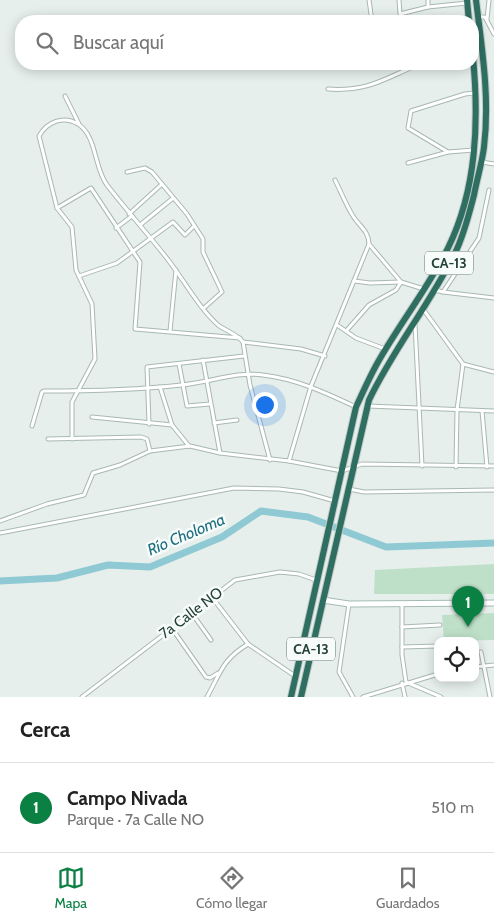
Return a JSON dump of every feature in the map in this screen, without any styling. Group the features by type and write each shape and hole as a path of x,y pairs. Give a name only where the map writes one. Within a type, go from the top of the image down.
{"highway":[{"name":"CA-13","path":"476,0 478,15"},
{"path":"467,1 468,15"},
{"name":"CA-13","path":"301,697 368,406 384,369 415,323 456,251 469,216 485,139 486,88 479,26"},
{"name":"CA-13","path":"291,697 356,407 386,350 448,248 462,214 474,150 476,93 474,70"}],"street":[{"path":"369,0 371,15"},
{"path":"398,0 400,14 428,7 467,1"},
{"path":"428,0 428,7"},
{"path":"489,0 487,19 494,34"},
{"path":"479,17 487,19"},
{"path":"328,89 359,89 382,82 407,70"},
{"path":"448,152 408,128 411,111 465,94 476,93"},
{"path":"65,96 90,141 100,176 130,215 152,238 218,325 242,340"},
{"path":"72,439 72,402 95,359 96,344 92,329 92,304 74,261 75,246 72,227 57,208 39,136 44,127 55,121 69,120 80,125"},
{"path":"408,162 448,152 474,150"},
{"path":"481,162 494,164"},
{"path":"127,172 145,168 152,172 203,239 203,252 222,292 204,308"},
{"path":"289,461 311,386 325,356 369,238 364,228 354,218 335,180"},
{"path":"116,228 161,185"},
{"path":"57,208 91,188 140,262 135,329 170,331 242,340 301,349 325,356"},
{"path":"443,292 479,238 488,207 489,190"},
{"path":"140,225 172,199"},
{"path":"79,276 118,263 174,222 185,235 194,226"},
{"path":"368,244 401,282"},
{"path":"170,331 176,270"},
{"path":"354,281 382,284 401,282 424,290"},
{"path":"347,330 369,305 396,290 401,282"},
{"path":"434,290 494,298"},
{"path":"423,309 463,364 494,372"},
{"path":"415,323 422,466"},
{"path":"337,325 364,342 386,350"},
{"path":"242,340 248,374 270,460"},
{"path":"149,424 146,367 244,356"},
{"path":"203,360 220,453"},
{"path":"179,363 187,406 210,404"},
{"path":"456,467 457,410 463,364"},
{"path":"32,426 42,392 183,385 248,374 284,378 311,386 356,407"},
{"path":"160,387 172,425 190,446"},
{"path":"368,406 494,411"},
{"path":"482,411 487,466"},
{"path":"92,417 172,425"},
{"path":"214,423 237,420"},
{"path":"48,439 141,437 146,439 150,452"},
{"path":"0,521 47,504 84,495 93,473 120,465 150,452 190,446 220,453 289,461 342,471 362,464 456,467 494,466"},
{"path":"0,533 234,488 295,491 335,504"},
{"path":"348,489 364,492 494,490"},
{"name":"7a Calle NO","path":"82,697 171,627 235,580 280,572 299,574 316,580"},
{"path":"212,596 248,644 296,676"},
{"path":"323,600 349,604 494,603"},
{"path":"349,604 339,672 353,697"},
{"path":"402,604 405,697"},
{"path":"191,612 211,640"},
{"path":"402,627 440,625"},
{"path":"171,627 206,677 210,678 218,673"},
{"path":"207,697 218,673 229,656 248,644"},
{"path":"402,647 434,646"},
{"path":"481,652 490,697"},
{"path":"479,667 494,665"},
{"path":"363,697 434,675"},
{"path":"404,683 441,697"}],"green space":[{"path":"494,564 494,594 374,594 375,570"},
{"path":"494,613 494,640 479,640 479,637 444,637 442,615"}],"waterway":[{"name":"Río Choloma","path":"0,581 57,578 108,565 150,567 222,537 261,511 308,517 386,547 494,543"}],"place":[{"name":"Campo Nivada","path":"468,627"}]}
